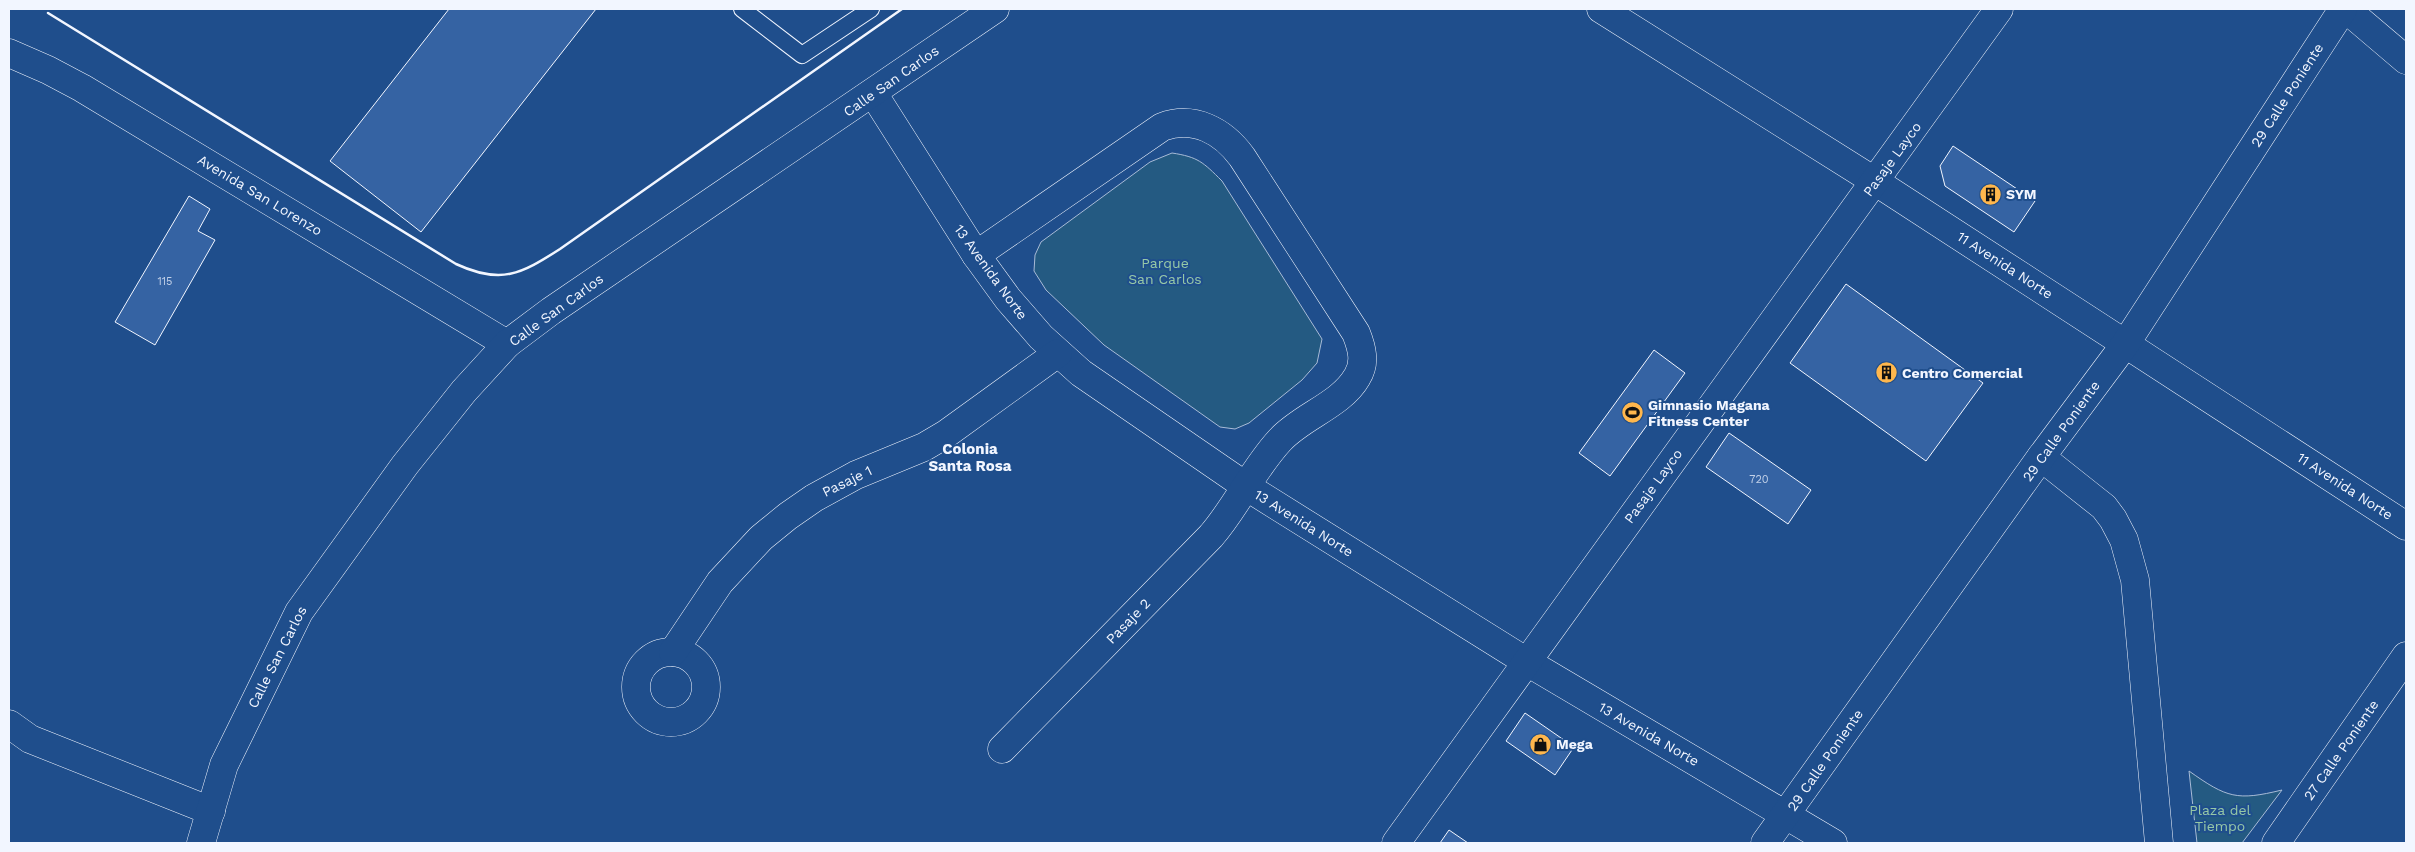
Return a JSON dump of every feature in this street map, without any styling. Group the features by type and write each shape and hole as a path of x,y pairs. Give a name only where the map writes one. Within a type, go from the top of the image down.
{"street":[{"name":"Calle San Carlos","path":"200,843 224,765 298,612 436,426 464,391 507,344 551,311 873,94 995,9"},
{"name":"11 Avenida Norte","path":"1601,9 1876,182 2406,526"},
{"name":"Pasaje Layco","path":"1396,843 1876,182 1999,9"},
{"path":"2344,9 2406,60"},
{"name":"29 Calle Poniente","path":"1765,843 2040,457 2126,343 2344,9"},
{"name":"Avenida San Lorenzo","path":"9,53 48,70 82,88 507,344"},
{"name":"13 Avenida Norte","path":"873,94 976,255 1025,320 1058,353 1126,405 1247,487 1527,662 1833,843"},
{"name":"Pasaje 2","path":"976,255 1162,128 1179,122 1188,122 1207,128 1228,140 1242,157 1356,333 1363,357 1361,368 1350,387 1291,429 1268,455 1247,487 1210,536 1002,749"},
{"name":"Pasaje 1","path":"673,652 720,582 761,538 788,516 814,498 856,475 924,447 946,434 1058,353"},
{"path":"2040,457 2104,507 2113,519 2130,560 2134,580 2159,843"},
{"name":"27 Calle Poniente","path":"2276,843 2406,656"},
{"path":"9,724 30,739 211,811"}],"lane":[{"path":"742,9 802,56 871,9"}],"green space":[{"name":"Parque San Carlos","path":"1172,153 1188,156 1200,161 1222,181 1322,339 1317,363 1302,380 1249,423 1235,429 1220,427 1104,345 1046,290 1034,271 1035,255 1041,242 1150,162"},
{"name":"Plaza del Tiempo","path":"2189,771 2213,787 2233,795 2254,795 2282,790 2242,843 2197,843"}],"building":[{"path":"449,9 596,9 421,232 330,161"},
{"name":"SYM","path":"1953,146 2035,201 2014,232 1945,186 1940,166"},
{"path":"189,196 210,209 198,231 215,240 155,345 115,322"},
{"name":"Centro Comercial","path":"1846,284 1983,383 1926,461 1790,363"},
{"name":"Gimnasio Magana Fitness Center","path":"1654,350 1685,373 1610,476 1579,453"},
{"path":"1729,433 1811,490 1788,524 1706,467"},
{"name":"Mega","path":"1525,713 1574,747 1555,775 1506,741"},
{"path":"1449,830 1468,843 1440,843"}],"wall":[{"path":"48,13 456,264 486,274 498,275 510,274 534,265 560,249 902,9"}],"place":[{"name":"SYM","path":"1990,194"},
{"name":"Centro Comercial","path":"1886,373"},
{"name":"Gimnasio Magana Fitness Center","path":"1632,413"},
{"name":"Mega","path":"1540,744"}],"district":[{"name":"Colonia Santa Rosa","path":"970,458"}]}
